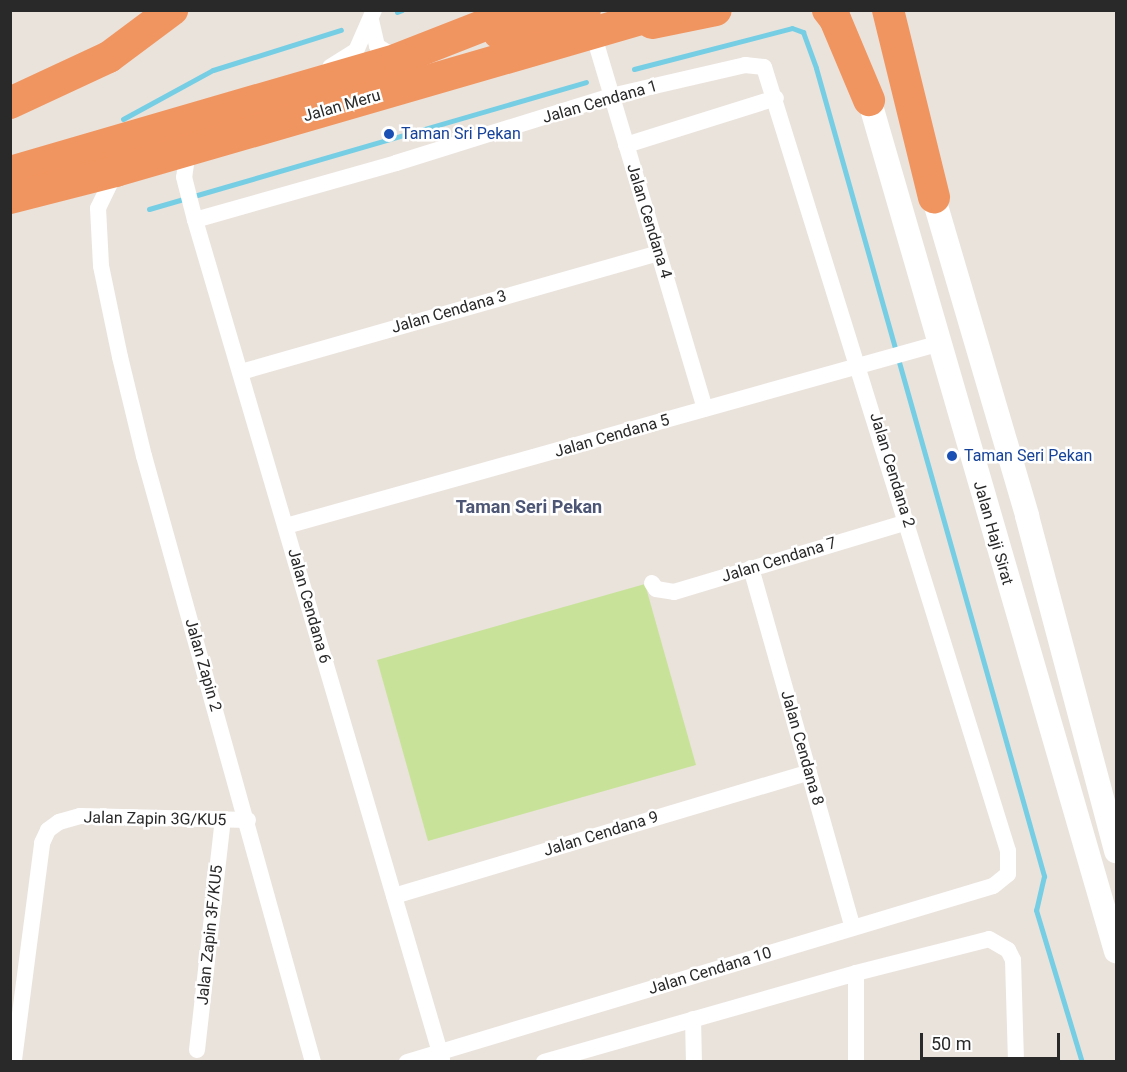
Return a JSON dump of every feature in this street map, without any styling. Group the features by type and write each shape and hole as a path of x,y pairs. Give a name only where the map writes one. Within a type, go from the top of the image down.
{"highway":[{"path":"10,103 109,57 172,10"},
{"name":"Jalan Meru","path":"11,191 116,171 185,137 428,49 523,10"},
{"name":"Jalan Meru","path":"11,191 185,137 599,23 672,10"},
{"path":"428,49 599,23 690,18 716,10"},
{"path":"828,10 835,19 869,100"},
{"path":"888,10 934,197"}],"main road":[{"name":"Jalan Haji Sirat","path":"844,10 938,344 1116,951"},
{"path":"875,10 934,197 1028,516 1116,851"}],"street":[{"path":"372,13 377,46 398,59"},
{"path":"185,137 343,62 356,51 372,13"},
{"name":"Jalan Cendana 4","path":"599,23 611,96 705,410"},
{"name":"Jalan Cendana 1","path":"194,215 396,163 611,96 745,65 765,67"},
{"name":"Jalan Cendana 2","path":"765,67 860,367 1008,851 1008,874"},
{"path":"626,144 776,98"},
{"name":"Jalan Cendana 6","path":"185,137 184,166 187,190 441,1056"},
{"name":"Jalan Zapin 2","path":"116,171 98,208 101,266 144,456 248,820 313,1062"},
{"name":"Jalan Cendana 3","path":"241,372 658,253"},
{"name":"Jalan Cendana 5","path":"286,526 938,344"},
{"name":"Jalan Cendana 7","path":"652,583 656,589 674,592 908,522"},
{"name":"Jalan Cendana 8","path":"751,568 853,928"},
{"name":"Jalan Cendana 9","path":"394,896 809,772"},
{"name":"Jalan Zapin 3G/KU5","path":"14,1060 42,843 48,830 59,822 80,816 248,820"},
{"name":"Jalan Zapin 3F/KU5","path":"197,1050 223,820"},
{"name":"Jalan Cendana 10","path":"408,1062 441,1056 993,886 1008,874"},
{"path":"544,1062 856,973 989,939 1008,950 1015,971 1016,1062"},
{"path":"856,973 856,1062"},
{"path":"693,1019 694,1062"}],"green space":[{"path":"645,584 696,765 428,841 377,660"}],"waterway":[{"path":"397,12 402,10"},
{"path":"634,69 792,28 803,32 816,68 1044,876 1036,910 1082,1062"},
{"path":"123,119 213,70 341,30"},
{"path":"149,209 586,82"}],"place":[{"name":"Taman Sri Pekan","path":"389,134"},
{"name":"Taman Seri Pekan","path":"952,456"}],"district":[{"name":"Taman Seri Pekan","path":"529,507"}]}
